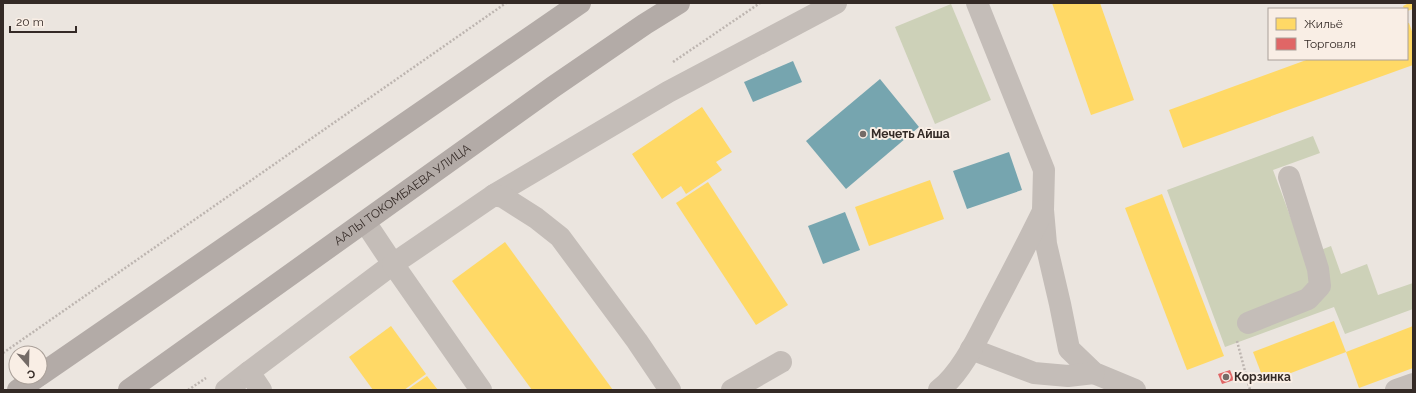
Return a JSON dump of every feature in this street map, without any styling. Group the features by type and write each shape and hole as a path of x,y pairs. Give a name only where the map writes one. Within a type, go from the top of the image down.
{"main road":[{"path":"48,369 580,3"},
{"name":"ААЛЫ ТОКОМБАЕВА УЛИЦА","path":"129,390 566,78 645,24 679,3"}],"street":[{"path":"226,390 393,264 494,195 668,92 836,3"},
{"path":"977,3 1044,170 1046,244 1069,349 1094,374 1135,390"},
{"path":"1242,331 1308,299 1320,286 1318,269 1289,177"},
{"path":"494,195 503,197 536,218 560,237 637,341 670,390"},
{"path":"941,390 947,384 971,349 1044,210"},
{"path":"365,222 481,390"},
{"path":"971,349 1034,373 1068,376 1094,374"},
{"path":"732,390 781,362"},
{"path":"249,372 261,390"},
{"path":"1396,390 1413,384"}],"path":[{"path":"3,353 506,3"},
{"path":"1242,331 1250,390"}],"green space":[{"path":"951,4 991,100 935,124 895,27"},
{"path":"1313,136 1320,153 1273,170 1305,256 1331,246 1341,274 1367,264 1378,295 1413,283 1413,309 1345,334 1334,307 1225,347 1167,190"}],"building: Жильё":[{"path":"1052,3 1100,3 1134,100 1091,115"},
{"path":"1413,3 1413,9 1408,11 1408,8 1404,8 1403,6"},
{"path":"1408,23 1413,34 1413,65 1183,148 1169,110 1306,60 1408,60"},
{"path":"702,107 732,152 716,162 722,170 686,194 681,186 662,199 632,154"},
{"path":"930,180 944,219 869,246 855,207"},
{"path":"708,182 788,305 756,325 676,203"},
{"path":"1162,194 1224,356 1187,370 1125,208"},
{"path":"505,242 613,390 532,390 452,281"},
{"path":"1334,321 1346,352 1265,383 1253,352"},
{"path":"391,326 426,374 404,390 373,390 349,357"},
{"path":"1413,326 1413,368 1359,388 1346,352"},
{"path":"427,376 438,390 407,390"}],"building: Торговля":[{"name":"Корзинка","path":"1230,370 1234,380 1222,384 1218,374"}],"building: Учреждения":[{"path":"793,61 802,82 753,102 744,82"},
{"name":"Мечеть Айша","path":"880,79 919,127 846,189 806,141"},
{"path":"1009,152 1022,190 967,209 953,171"},
{"path":"845,212 860,250 823,264 808,226"}],"place":[{"name":"Мечеть Айша","path":"863,134"},
{"name":"Корзинка","path":"1226,377"}]}
